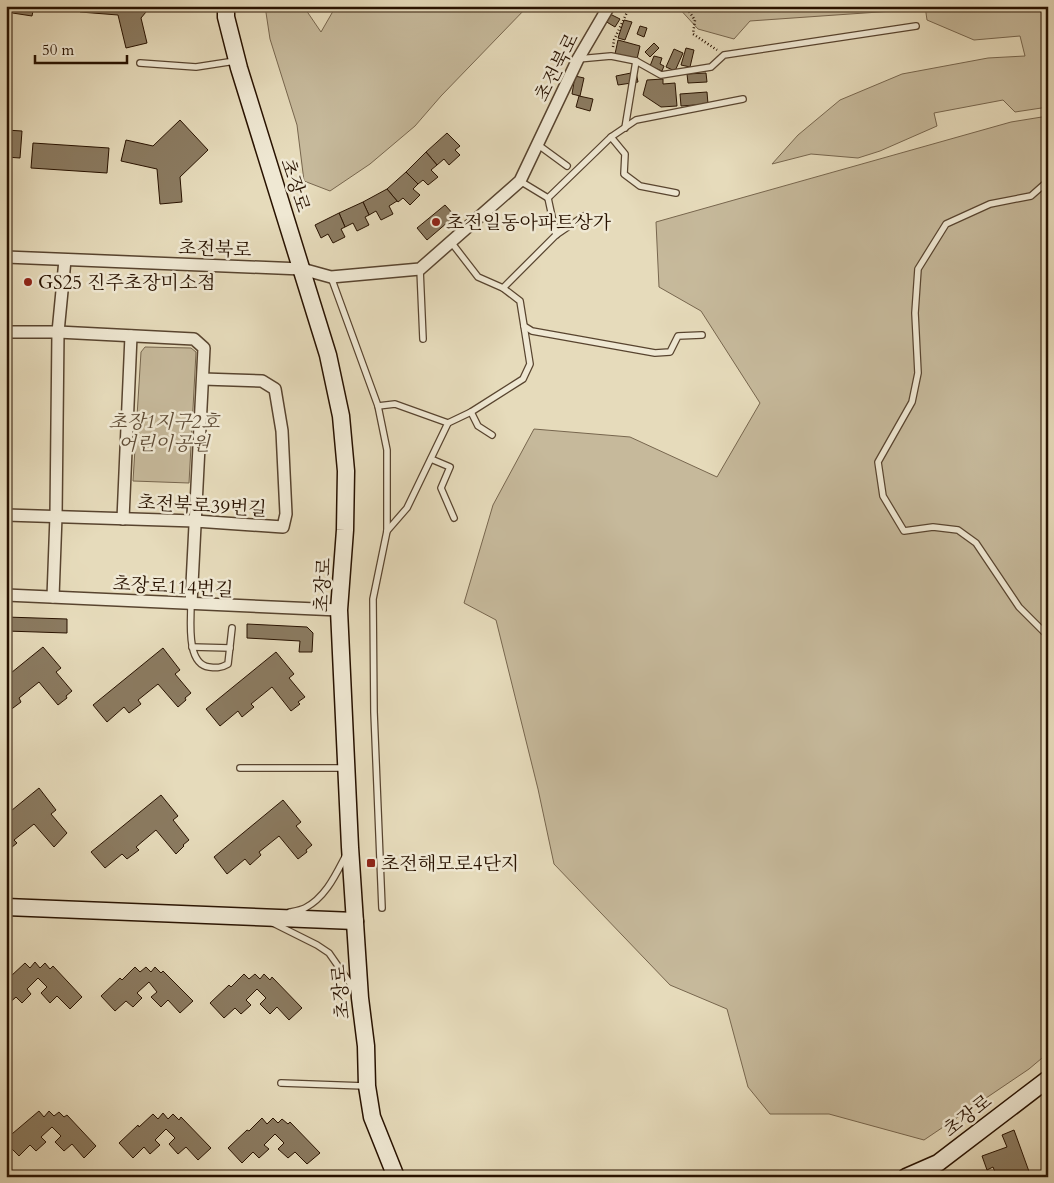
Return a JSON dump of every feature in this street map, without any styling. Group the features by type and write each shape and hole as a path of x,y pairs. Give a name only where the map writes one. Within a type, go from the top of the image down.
{"street":[{"name":"초장로","path":"226,6 226,17 238,61 328,355 342,416 346,471 345,530 339,610 350,847 360,998 366,1046 367,1086 372,1117 396,1177"},
{"name":"초전북로","path":"6,257 302,269 331,276 420,269 520,181 578,59 609,6"},
{"path":"53,597 58,332 65,260"},
{"path":"6,332 58,332 194,340 204,348 191,604"},
{"path":"123,519 131,336"},
{"name":"초전북로39번길","path":"6,514 196,521 283,527 286,514 282,431 275,389 262,381 203,379"},
{"name":"초장로114번길","path":"6,595 339,610"},
{"path":"6,907 265,919 355,921"},
{"name":"초장로","path":"906,1177 938,1162 1048,1079"}],"lane":[{"path":"578,59 611,56 636,61 661,74 711,67 724,55 916,26"},
{"path":"140,63 196,67 238,61"},
{"path":"624,128 636,61"},
{"path":"548,198 611,137 636,120 743,99"},
{"path":"611,137 625,154 624,174 640,186 676,193"},
{"path":"536,144 567,166"},
{"path":"520,181 548,198 556,235"},
{"path":"1048,181 1031,196 990,204 946,224 918,269 915,313 918,373 912,402 878,462 883,496 904,531 933,527 958,530 976,543 1019,607 1048,636"},
{"path":"503,288 556,235 584,216"},
{"path":"387,530 406,508 448,422 471,412 523,379 530,364 520,301 503,288 478,277 450,242"},
{"path":"420,269 423,339"},
{"path":"331,276 378,406 387,450 387,530 373,599 374,712 382,908"},
{"path":"524,326 532,331 655,352 670,352 678,336 702,335"},
{"path":"378,406 395,404 448,422"},
{"path":"471,412 478,426 492,434"},
{"path":"431,459 450,467 441,488 454,518"},
{"path":"191,604 192,646 193,654 198,662 205,666 220,668 228,664 232,628"},
{"path":"192,646 230,648"},
{"path":"240,768 347,768"},
{"path":"265,919 305,908 320,896 332,882 350,847"},
{"path":"265,919 317,944 330,953 360,998"},
{"path":"282,1083 367,1086"}],"path":[{"path":"611,56 614,40 630,6"},
{"path":"691,6 688,10 695,20 693,34 724,55"}],"green space":[{"path":"265,6 305,6 321,32 336,6 528,6 441,96 415,126 370,164 330,191 304,181 297,125 270,39"},
{"path":"677,6 893,6 893,11 750,21 734,39 698,29"},
{"path":"925,6 1048,6 1048,107 1015,112 1003,100 934,113 937,126 880,151 858,158 811,154 772,164 798,135 840,100 902,74 988,58 1025,56 1020,36 974,40 927,20"},
{"path":"1048,116 1048,1053 1029,1069 924,1140 829,1114 770,1114 748,1087 727,1009 670,985 554,864 538,789 496,620 464,603 493,505 534,429 630,437 717,477 760,403 701,311 659,287 656,222 1011,122"},
{"name":"초장1지구2호 어린이공원","path":"145,347 191,348 196,352 189,483 133,481 141,352"}],"building":[{"path":"6,6 34,6 32,16 6,12"},
{"path":"81,6 151,6 141,18 147,43 126,48 118,15 80,12"},
{"path":"602,10 620,19 615,27 605,21 601,27 593,22"},
{"path":"624,20 632,22 625,40 618,38"},
{"path":"640,26 647,28 644,37 637,34"},
{"path":"618,40 640,46 637,59 615,54"},
{"path":"654,43 659,48 650,57 645,52"},
{"path":"686,48 694,50 690,67 681,65"},
{"path":"674,49 683,53 675,71 666,67"},
{"path":"654,56 662,58 660,64 664,66 662,71 650,66"},
{"path":"636,72 638,82 618,85 616,76"},
{"path":"706,73 707,82 688,83 687,74"},
{"path":"575,76 584,78 580,96 572,94"},
{"path":"663,79 663,84 675,83 677,106 661,107 643,95 647,80"},
{"path":"707,92 708,104 681,106 680,94"},
{"path":"579,96 593,99 590,111 576,107"},
{"path":"180,120 208,150 180,177 182,202 160,204 157,169 121,161 126,140 153,146"},
{"path":"6,130 22,131 20,158 6,157"},
{"path":"447,133 460,146 455,150 460,155 449,165 444,159 437,165 426,152"},
{"path":"33,143 109,148 107,173 31,168"},
{"path":"426,152 437,165 431,170 438,177 428,185 423,180 418,184 406,172"},
{"path":"406,172 418,184 413,189 420,195 410,205 403,198 398,202 387,189"},
{"path":"387,189 397,201 389,206 393,214 381,220 376,211 369,215 363,202"},
{"path":"363,202 369,215 365,217 369,225 357,231 353,223 345,227 339,213"},
{"name":"초전일동아파트상가","path":"445,205 455,216 427,240 417,228"},
{"path":"339,213 345,227 341,229 345,237 333,243 328,234 321,238 315,225"},
{"path":"6,617 67,619 67,633 6,631"},
{"path":"247,624 307,627 313,633 312,652 299,652 300,641 247,638"},
{"path":"43,647 61,668 56,672 72,691 58,705 39,682 19,698 21,702 9,711 6,707 6,677"},
{"path":"163,648 180,670 175,674 191,693 185,698 186,700 178,707 158,684 138,700 141,704 129,713 124,707 107,722 93,705"},
{"path":"276,652 294,674 289,678 305,697 298,702 300,704 291,711 272,687 251,704 254,707 242,717 238,711 220,726 206,709"},
{"path":"39,788 56,810 51,814 67,833 54,847 34,824 14,840 17,843 6,852 6,815"},
{"path":"161,795 178,816 173,820 189,840 176,854 156,830 136,847 139,850 127,859 122,854 105,868 91,852"},
{"path":"283,800 301,822 296,826 312,845 306,850 307,852 298,859 279,836 259,852 261,855 250,865 245,859 227,874 214,857"},
{"path":"35,962 40,968 45,963 50,969 53,966 82,997 70,1009 57,996 50,1003 41,993 47,987 38,978 27,989 31,994 22,1003 16,997 6,1006 6,977 10,974 11,976 25,963 30,968"},
{"path":"135,967 140,972 146,967 151,972 155,967 161,973 163,971 193,1001 180,1013 168,1000 161,1007 151,997 157,992 149,982 137,993 142,998 133,1007 126,1001 115,1011 101,996"},
{"path":"244,974 249,979 255,974 260,979 264,974 270,980 272,977 302,1008 289,1020 277,1007 270,1014 260,1004 266,998 257,989 246,1000 251,1005 241,1014 235,1008 224,1018 210,1003"},
{"path":"39,1111 44,1117 49,1111 54,1116 59,1112 64,1117 67,1115 96,1146 84,1158 72,1144 64,1151 55,1142 61,1136 52,1127 41,1137 46,1142 36,1151 30,1145 19,1156 6,1143 6,1139"},
{"path":"163,1113 168,1119 173,1114 179,1120 181,1117 211,1148 198,1160 186,1147 178,1154 169,1144 175,1138 166,1129 155,1140 160,1145 150,1154 144,1147 133,1158 119,1143 153,1114 158,1119"},
{"path":"262,1118 267,1124 273,1118 278,1123 282,1119 288,1124 290,1122 320,1153 307,1164 295,1152 288,1158 278,1149 284,1143 275,1134 264,1145 269,1149 259,1158 253,1152 242,1163 228,1148"},
{"path":"1014,1130 1031,1177 997,1177 993,1167 987,1170 982,1156 1007,1147 1002,1135"}],"place":[{"name":"초전일동아파트상가","path":"436,222"},
{"name":"GS25 진주초장미소점","path":"28,282"},
{"name":"초전해모로4단지","path":"371,863"}]}
